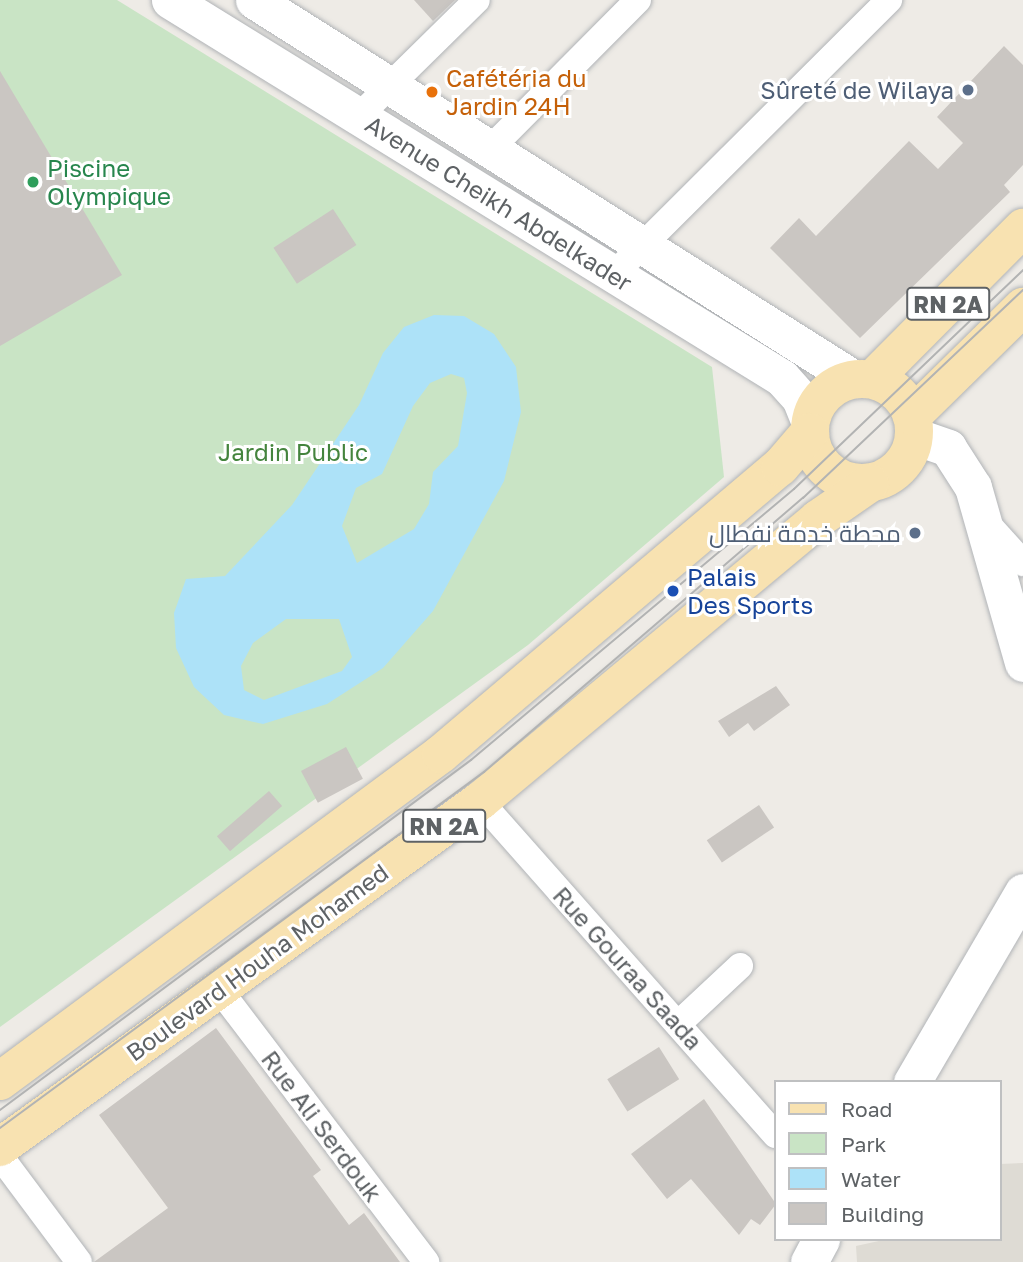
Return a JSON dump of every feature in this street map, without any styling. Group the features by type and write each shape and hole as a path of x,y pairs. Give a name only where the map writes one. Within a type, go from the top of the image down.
{"main road":[{"name":"Avenue Cheikh Abdelkader","path":"170,0 782,378 800,398 810,428"},
{"name":"Avenue Cheikh Abdelkader","path":"254,0 389,88 863,379"},
{"name":"RN 2A","path":"863,379 1023,228"},
{"name":"RN 2A","path":"913,426 1023,307"},
{"path":"913,426 897,470 870,483 831,473 815,454 810,428 825,394 863,379 896,391 913,426 953,453 973,488 983,517 1023,663"},
{"name":"RN 2A","path":"0,1081 440,754 780,467 810,428"},
{"name":"Boulevard Houha Mohamed","path":"0,1147 480,801 818,519 870,483"},
{"path":"913,1080 1023,891"},
{"path":"809,1262 820,1241"}],"street":[{"path":"359,116 477,0"},
{"path":"490,149 638,0"},
{"path":"613,275 641,243 889,0"},
{"path":"983,517 1023,563"},
{"name":"Rue Gouraa Saada","path":"480,801 774,1133"},
{"path":"678,1024 740,966"},
{"name":"Rue Ali Serdouk","path":"219,989 426,1262"},
{"path":"0,1156 79,1262"}],"shaded area":[{"path":"1023,1163 1023,1262 857,1262 856,1246 879,1241 1002,1241 1002,1164"}],"green space":[{"name":"Jardin Public","path":"0,0 117,0 712,367 724,477 528,645 0,1027"}],"water":[{"path":"434,315 464,316 494,334 516,367 521,412 504,481 433,611 383,668 327,704 263,724 224,715 194,687 176,648 174,613 186,579 225,576 292,505 359,405 383,353 404,327","holes":["451,374 464,378 467,393 458,446 433,472 429,504 414,529 357,563 342,526 356,488 382,474 413,406 430,383","286,619 339,619 352,657 342,671 264,700 244,690 241,666 253,643"]}],"building":[{"path":"414,0 455,0 433,21"},
{"path":"1004,46 1023,65 1023,165 1004,185 1010,192 860,338 770,248 799,218 816,236 909,141 938,169 963,143 937,117"},
{"name":"Piscine Olympique","path":"0,71 122,275 0,346"},
{"path":"333,209 356,245 297,284 273,248"},
{"path":"776,686 790,705 754,731 748,723 729,737 718,721"},
{"path":"346,747 363,779 318,803 301,771"},
{"path":"269,791 282,806 230,851 217,836"},
{"path":"759,805 774,827 722,863 707,840"},
{"path":"216,1028 321,1170 313,1176 349,1225 364,1213 400,1262 94,1262 168,1208 99,1115"},
{"path":"659,1047 679,1079 627,1112 607,1079"},
{"path":"704,1099 774,1201 774,1207 760,1225 751,1219 739,1235 691,1179 667,1199 631,1154"}],"tram line":[{"path":"0,1110 471,760 794,489 1023,270"},
{"path":"0,1128 484,772 803,498 1023,290"}],"place":[{"name":"Sûreté de Wilaya","path":"968,90"},
{"name":"Cafétéria du Jardin 24H","path":"432,92"},
{"name":"Piscine Olympique","path":"33,182"},
{"name":"محطة خدمة نفطال","path":"915,533"},
{"name":"Palais Des Sports","path":"673,591"}]}
